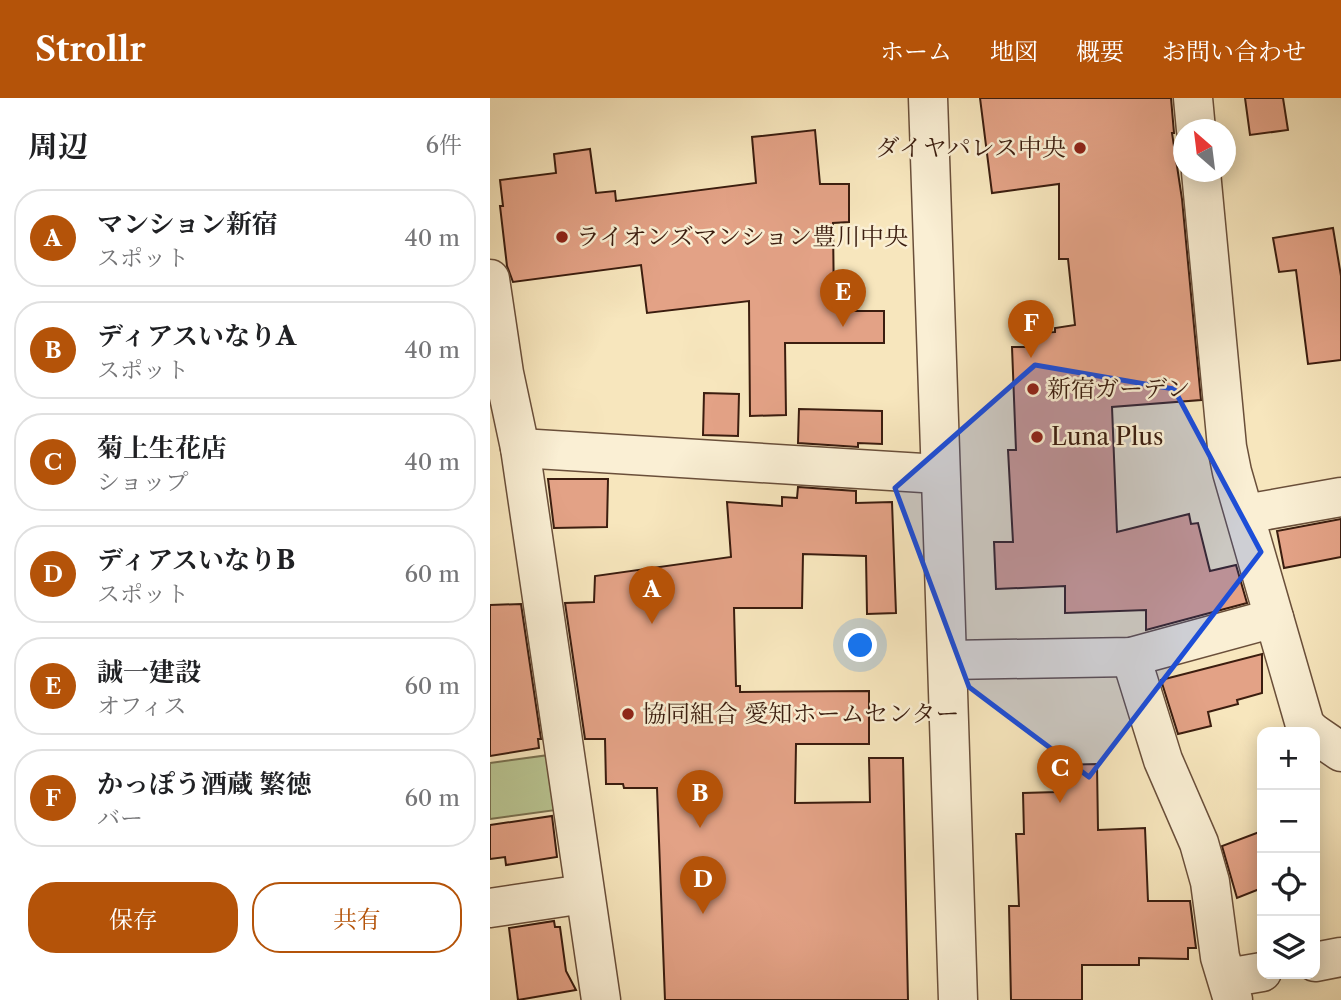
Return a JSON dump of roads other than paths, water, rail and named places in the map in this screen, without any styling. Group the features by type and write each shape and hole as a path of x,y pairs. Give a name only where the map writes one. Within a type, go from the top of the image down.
{"street":[{"path":"928,98 939,474 949,660 958,1000"},
{"path":"1193,98 1195,119"},
{"path":"1201,182 1227,447 1307,727"},
{"path":"490,279 497,374 520,448 601,1000"},
{"path":"520,448 939,474"},
{"path":"1245,514 1341,497"},
{"path":"949,660 1131,657 1274,618"},
{"path":"1131,657 1163,760 1199,844 1210,881 1220,957 1241,983"},
{"path":"1320,738 1341,752"},
{"path":"490,908 584,894"},
{"path":"1320,961 1341,957"}],"place":[{"name":"ダイヤパレス中央","path":"1080,148"},
{"name":"ライオンズマンション豊川中央","path":"562,237"},
{"name":"誠一建設","path":"843,327"},
{"name":"かっぽう酒蔵 繁徳","path":"1031,358"},
{"name":"新宿ガーデン","path":"1033,389"},
{"name":"Luna Plus","path":"1037,437"},
{"name":"マンション新宿","path":"652,624"},
{"name":"協同組合 愛知ホームセンター","path":"628,714"},
{"name":"菊上生花店","path":"1060,803"},
{"name":"ディアスいなりA","path":"700,828"},
{"name":"ディアスいなりB","path":"703,914"}]}
